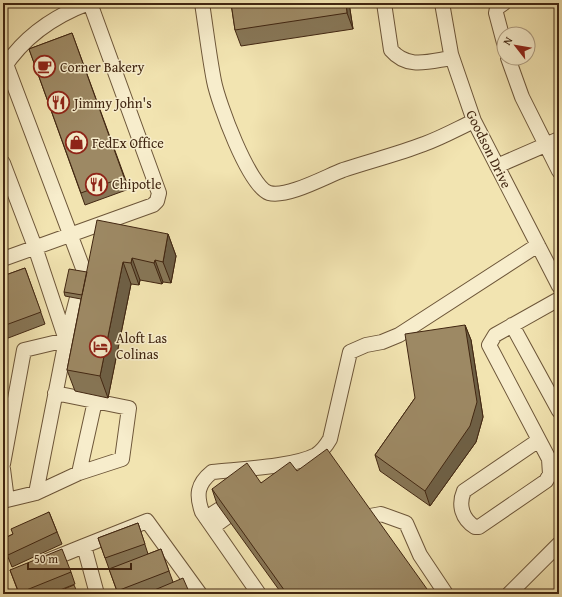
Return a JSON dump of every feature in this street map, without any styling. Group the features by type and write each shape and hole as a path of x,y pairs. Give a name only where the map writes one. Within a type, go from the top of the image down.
{"street":[{"path":"3,259 71,236 153,206 159,196 89,3 66,11 27,39 5,67 71,236 84,271 66,340 36,493"},
{"path":"202,3 214,82 218,97 248,170 257,184 268,193 279,194 345,170 425,144 474,121"},
{"path":"384,3 391,50 396,56 410,63 452,58"},
{"name":"Goodson Drive","path":"442,3 452,58 474,121 559,286"},
{"path":"499,26 496,13 498,8 504,3"},
{"path":"511,66 516,83 559,171"},
{"path":"497,166 559,139"},
{"path":"3,163 35,247 66,340"},
{"path":"259,594 210,523 198,501 198,489 203,479 212,472 298,462 316,455 325,448 330,439 350,352 366,345 382,342 399,336 538,245"},
{"path":"539,440 464,492 460,502 461,510 472,525 479,527 546,481 554,471 550,459 489,345 495,335 559,299"},
{"path":"512,326 559,411"},
{"path":"3,464 24,350 66,340"},
{"path":"3,469 7,500 36,493 79,473 122,459 129,408 55,393"},
{"path":"79,473 95,401"},
{"path":"210,523 224,513"},
{"path":"370,516 381,514 406,523 429,580 446,594"},
{"path":"34,566 147,522 185,584 200,594"},
{"path":"509,594 559,544"},
{"path":"84,546 97,594"}],"building":[{"path":"231,3 346,3 347,13 235,30"},
{"path":"72,33 124,177 81,193 29,49"},
{"path":"97,220 168,234 163,262 155,260 154,263 132,258 131,263 123,262 100,376 67,370"},
{"path":"25,268 41,312 3,326 3,276"},
{"path":"69,269 87,272 82,295 64,292"},
{"path":"465,325 477,402 470,426 425,491 375,455 415,398 405,334"},
{"path":"327,449 427,589 420,594 287,594 212,489 247,463 261,483 290,462 297,471"},
{"path":"49,512 57,532 8,555 3,544 3,539 13,534 11,529"},
{"path":"138,523 145,544 105,558 98,538"},
{"path":"62,549 71,572 19,593 10,570"},
{"path":"161,549 169,571 117,591 109,569"},
{"path":"183,578 190,594 145,594"},
{"path":"74,585 78,594 52,594"}],"place":[{"name":"Corner Bakery","path":"45,67"},
{"name":"Jimmy John's","path":"58,103"},
{"name":"FedEx Office","path":"76,143"},
{"name":"Chipotle","path":"97,184"},
{"name":"Aloft Las Colinas","path":"101,346"}]}
